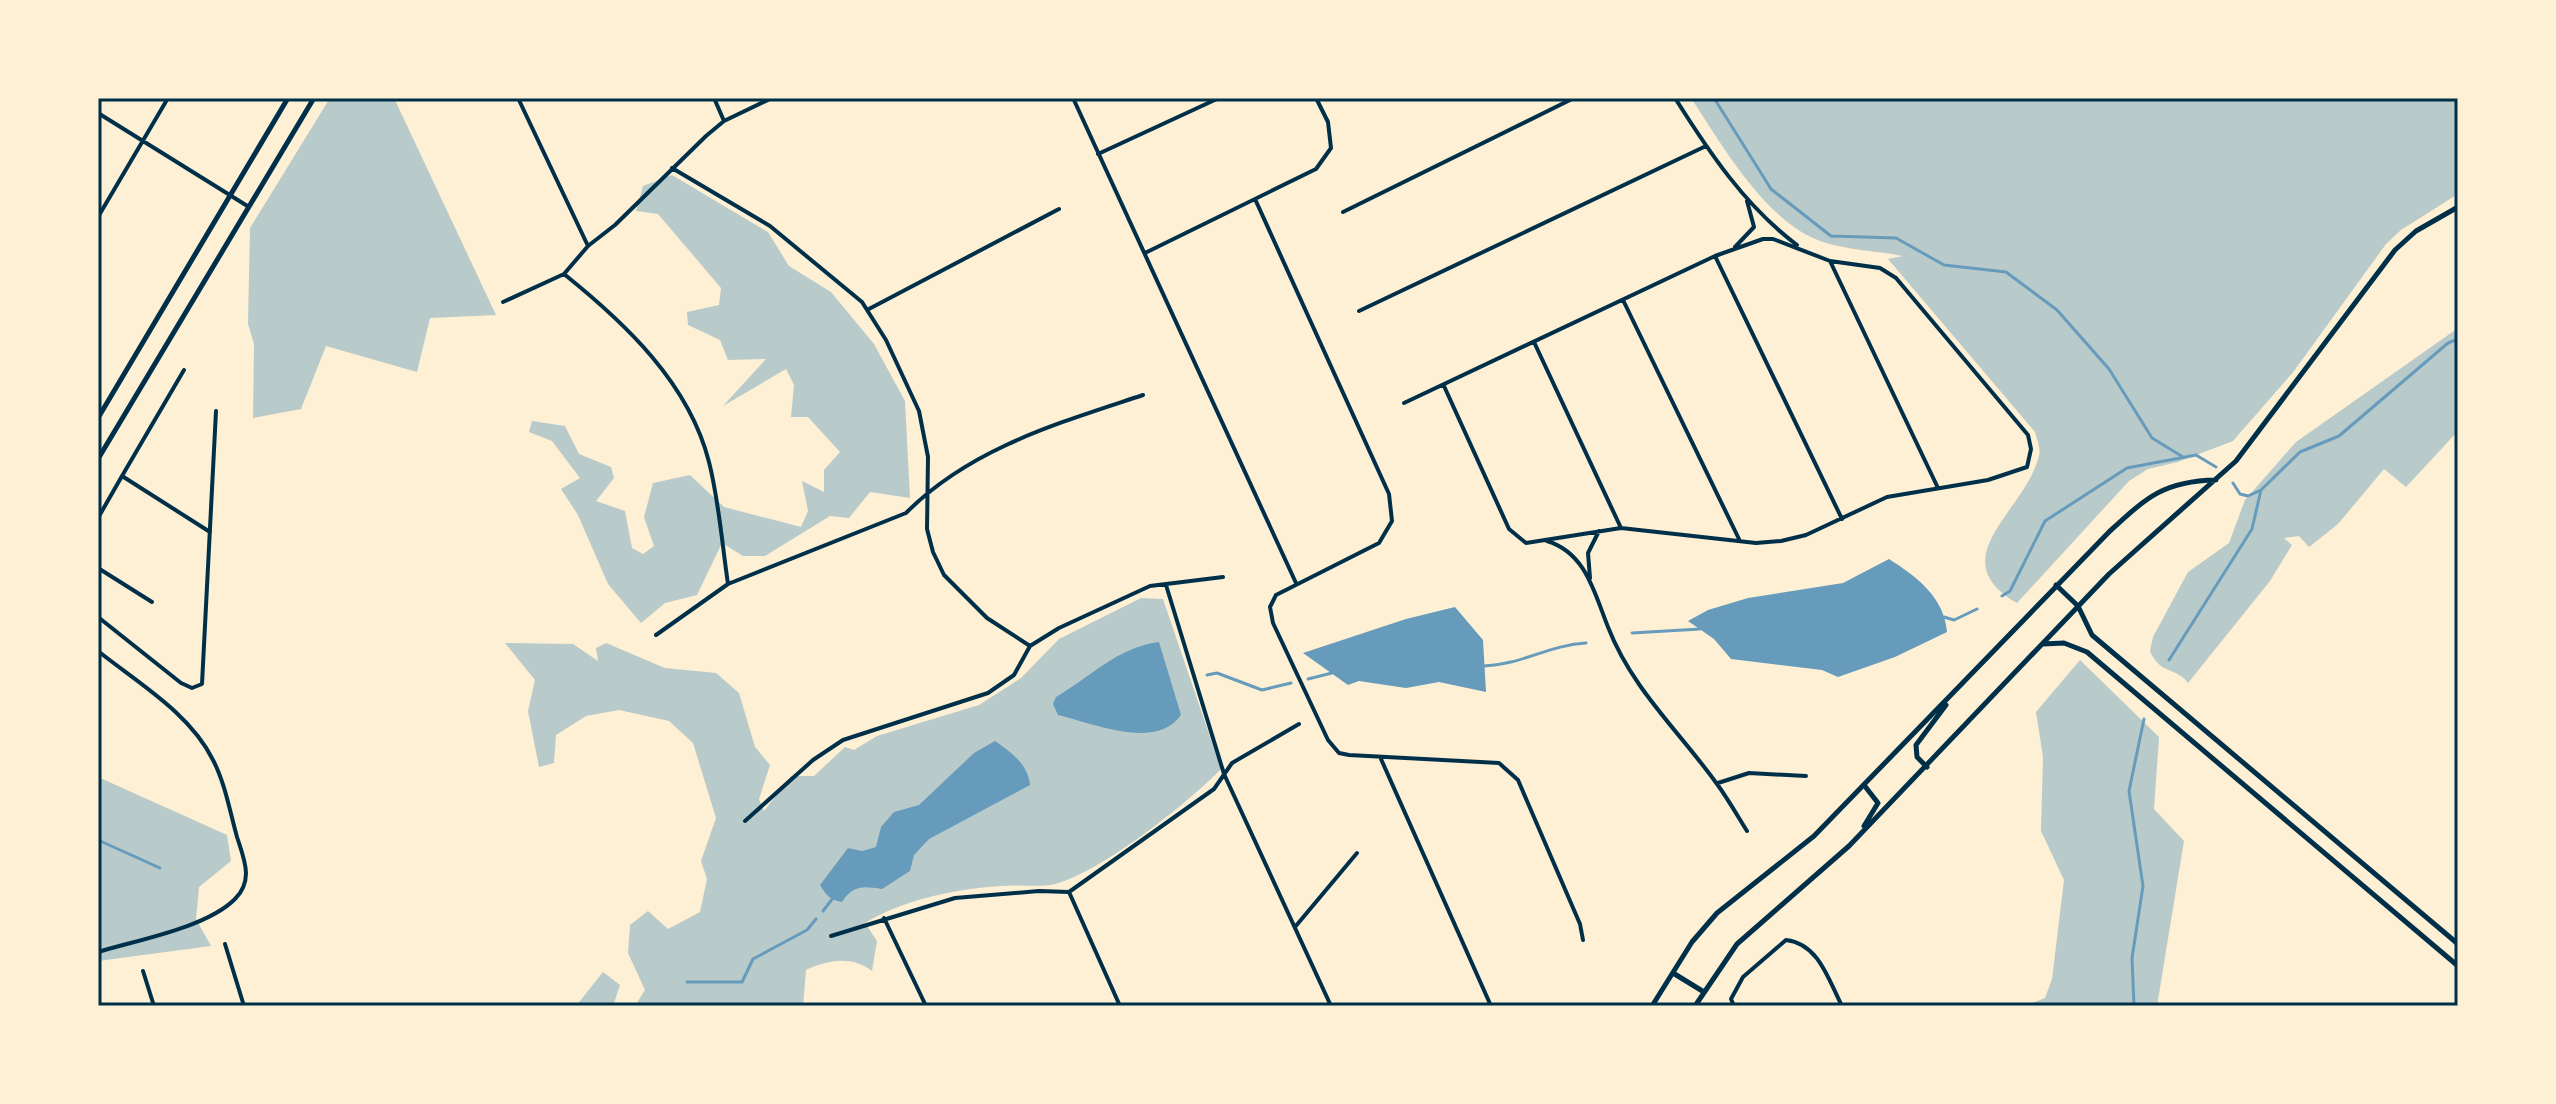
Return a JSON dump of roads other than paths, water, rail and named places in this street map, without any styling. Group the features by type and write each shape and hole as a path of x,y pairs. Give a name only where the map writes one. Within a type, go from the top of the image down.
{"street":[{"path":"98,217 168,98"},
{"path":"98,418 288,98"},
{"path":"98,459 314,98"},
{"path":"518,98 588,246"},
{"path":"714,98 724,121"},
{"path":"503,302 564,274 588,246 615,225 724,121 772,98"},
{"path":"1073,98 1296,583"},
{"path":"1098,154 1219,98"},
{"path":"1143,254 1316,169 1331,148 1328,122 1316,98"},
{"path":"1343,212 1574,98"},
{"path":"1675,98 1706,146 1745,197 1805,251"},
{"path":"98,113 250,207"},
{"path":"1359,311 1706,146"},
{"path":"672,168 770,226 867,310 886,340 919,411 928,457 927,529 944,575 987,618 1030,646"},
{"path":"1733,249 1754,227 1745,197"},
{"path":"1255,199 1389,494 1392,521 1379,543 1296,583 1272,601 1273,623 1328,740 1339,753 1381,759 1499,763 1509,769 1518,780 1574,909 1583,940"},
{"path":"1695,1006 1737,944 1849,846 2078,606 2152,533 2217,480 2261,429 2395,250 2416,231 2458,207"},
{"path":"867,310 1059,209"},
{"path":"1404,403 1715,256 1773,239 1830,261 1880,268 1896,278 2028,435 2031,449 2027,467 1988,480 1887,497 1806,535 1781,541 1621,528 1519,541 1509,529 1444,386"},
{"path":"1715,256 1842,519"},
{"path":"1830,261 1938,488"},
{"path":"564,274 655,359 694,424 708,461 728,584"},
{"path":"1623,300 1740,540"},
{"path":"1534,342 1621,528"},
{"path":"98,518 184,370"},
{"path":"656,635 728,584 906,513 928,491 989,452 1044,428 1143,395"},
{"path":"98,617 181,683 192,688 202,684 216,411"},
{"path":"122,476 210,532"},
{"path":"1652,1006 1692,942 1717,913 1814,836 2056,585 2142,502 2163,488 2186,480 2217,480"},
{"path":"1599,531 1588,553 1591,581 1609,630 1639,689 1717,784 1747,831"},
{"path":"1544,540 1570,551 1591,581"},
{"path":"98,568 152,602"},
{"path":"745,821 813,760 843,740 988,693 1014,675 1030,646 1101,607 1150,586 1223,577"},
{"path":"1166,585 1224,774 1331,1006"},
{"path":"2056,585 2078,606 2092,635 2458,944"},
{"path":"2042,644 2064,643 2087,652 2458,966"},
{"path":"98,651 184,720 205,746 214,762 247,867 245,886 238,896 207,918 98,952"},
{"path":"1927,767 1917,757 1916,745 1959,688"},
{"path":"831,936 955,898 1039,891 1069,892 1214,789 1232,763 1299,724"},
{"path":"1381,759 1491,1006"},
{"path":"1717,784 1749,773 1806,776"},
{"path":"1849,846 1878,808 1864,785"},
{"path":"1295,927 1357,853"},
{"path":"1069,892 1120,1006"},
{"path":"884,918 926,1006"},
{"path":"1734,1006 1731,999 1743,977 1765,954 1786,940 1800,942 1815,955 1842,1006"},
{"path":"225,944 244,1006"},
{"path":"143,971 154,1006"},
{"path":"1673,973 1704,992"}],"water":[{"path":"1889,559 1919,581 1935,598 1947,632 1895,657 1838,677 1822,670 1731,659 1714,639 1688,621 1708,610 1748,598 1843,583"},
{"path":"1455,607 1483,640 1486,692 1439,682 1406,688 1359,681 1348,685 1303,653 1406,619"},
{"path":"1159,642 1181,715 1170,726 1156,731 1123,732 1058,715 1053,704 1056,697 1117,656"},
{"path":"995,741 1022,765 1030,785 929,839 914,855 910,871 882,889 859,888 850,892 842,902 826,894 820,885 848,848 862,851 876,847 881,827 894,812 919,805 974,753"}],"waterway":[{"path":"1714,98 1771,189 1831,236 1896,238 1944,265 2006,272 2057,310 2109,369 2152,438 2183,457"},
{"path":"2233,483 2240,494 2248,496 2261,490 2300,452 2339,436 2448,343 2458,339"},
{"path":"2002,596 2010,591 2045,521 2127,468 2196,455 2216,467"},
{"path":"2169,660 2252,529 2261,490"},
{"path":"1944,617 1954,620 1977,609"},
{"path":"1632,633 1700,629"},
{"path":"1483,666 1586,643"},
{"path":"1207,675 1217,673 1262,690 1291,683"},
{"path":"1308,679 1332,673"},
{"path":"2134,1006 2132,958 2143,886 2129,791 2144,719"},
{"path":"98,840 160,868"},
{"path":"823,911 833,898"},
{"path":"687,982 742,982 753,959 807,930 816,919"}]}
